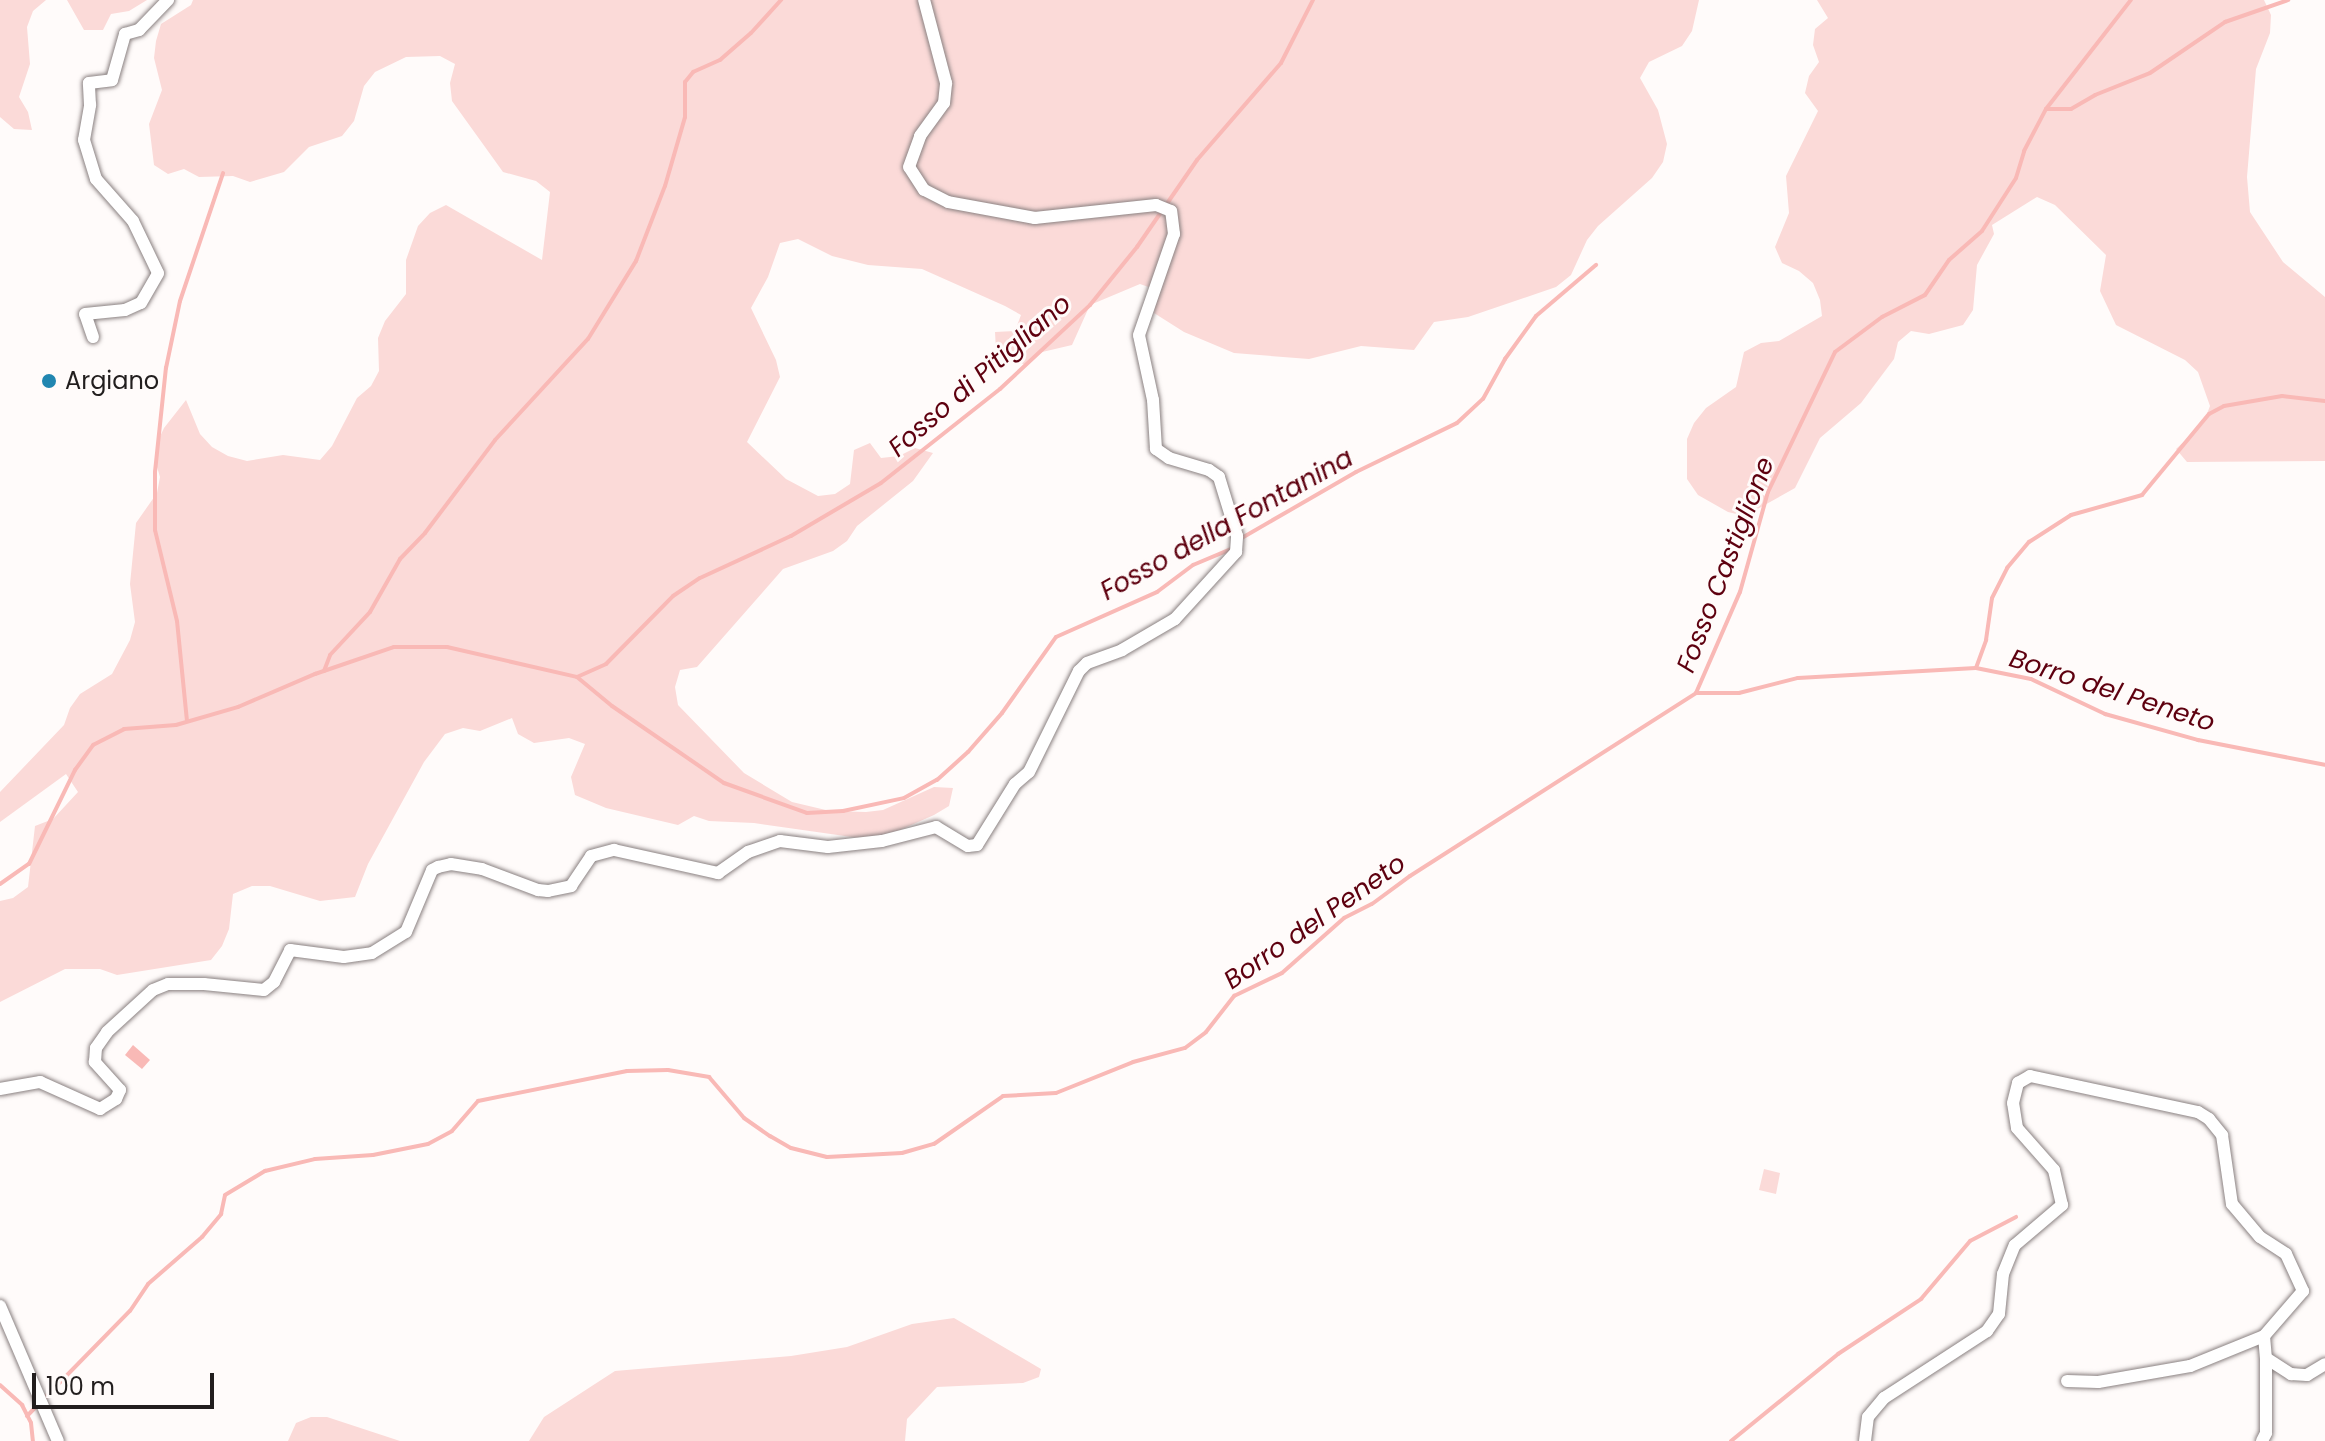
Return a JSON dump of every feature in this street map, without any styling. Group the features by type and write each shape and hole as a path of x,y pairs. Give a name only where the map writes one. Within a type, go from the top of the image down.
{"street":[{"path":"93,337 85,314 125,310 141,303 158,273 133,221 96,179 84,140 90,105 89,83 112,80 125,34 146,25 168,0"},
{"path":"0,1089 40,1082 100,1109 116,1099 120,1090 95,1062 96,1048 107,1032 153,990 168,984 264,990 274,982 290,950 344,957 372,953 406,932 432,870 438,867 451,864 482,869 548,891 571,886 591,856 614,850 718,873 748,852 780,841 828,847 882,841 936,827 968,846 977,845 1015,784 1029,772 1079,671 1087,663 1122,650 1175,619 1236,552 1237,536 1219,477 1209,470 1169,458 1156,449 1153,400 1139,335 1174,234 1171,211 1156,205 1035,218 948,202 924,190 909,167 920,136 944,103 946,83 924,0"},
{"path":"1865,1441 1868,1417 1884,1398 1987,1331 1999,1314 2003,1274 2015,1245 2062,1205 2054,1170 2017,1128 2013,1103 2018,1083 2030,1076 2198,1112 2209,1119 2222,1135 2232,1204 2260,1237 2286,1254 2303,1291 2264,1336 2190,1366 2098,1382 2067,1381"},
{"path":"0,1306 58,1441"},
{"path":"2262,1441 2266,1433 2264,1336"},
{"path":"2266,1358 2291,1374 2307,1375 2325,1364"}],"shaded area":[{"path":"0,0 46,0 33,11 27,27 30,64 19,97 28,112 32,130 14,129 0,117"},
{"path":"67,0 147,0 129,11 111,14 103,30 84,30"},
{"path":"193,0 1699,0 1692,31 1682,46 1649,62 1640,78 1658,110 1667,144 1663,162 1652,178 1598,226 1587,240 1571,275 1556,287 1468,317 1434,322 1414,350 1361,346 1309,359 1234,353 1184,332 1154,313 1157,290 1140,284 1090,305 1072,345 1038,353 1025,365 996,350 995,332 1015,331 1021,315 1005,306 922,269 868,265 832,256 798,239 780,243 768,277 751,308 776,360 780,377 747,442 786,479 818,496 835,494 850,484 854,450 870,443 881,458 899,456 915,448 933,453 913,481 857,526 847,541 833,551 783,569 697,667 680,670 675,687 678,705 744,773 792,802 830,811 866,812 883,810 934,787 953,788 949,806 934,815 900,830 866,839 754,823 709,821 694,816 678,825 606,808 575,795 571,777 585,744 569,738 534,743 518,734 512,718 480,731 463,728 445,734 424,762 368,864 355,897 320,901 270,886 252,886 233,894 229,929 222,946 211,960 117,975 100,969 65,969 0,1002 0,901 13,898 28,887 35,826 53,819 78,792 66,774 0,822 0,792 64,725 70,708 80,694 112,674 130,640 135,622 130,584 136,523 157,493 160,477 155,460 157,443 164,428 186,400 200,434 212,447 228,456 247,461 283,455 320,460 332,446 357,398 371,386 379,371 378,338 385,321 406,294 406,260 418,226 430,213 446,205 542,260 550,192 536,181 503,172 452,101 450,83 455,64 440,56 406,57 375,72 364,86 354,121 342,136 309,147 284,172 250,182 233,176 199,177 184,169 168,174 154,165 149,124 162,90 154,58 156,41 161,24 191,5"},
{"path":"1817,0 2264,0 2271,15 2270,33 2256,69 2247,177 2250,212 2283,262 2325,297 2325,461 2187,462 2176,449 2203,424 2210,406 2198,372 2185,360 2116,325 2100,291 2106,255 2055,205 2037,197 1992,225 1994,234 1977,265 1973,310 1963,325 1929,334 1911,331 1898,342 1894,359 1861,403 1820,438 1795,488 1745,516 1728,512 1698,495 1687,479 1687,439 1694,423 1706,408 1736,387 1744,352 1761,343 1779,341 1822,316 1813,283 1799,271 1782,263 1775,247 1789,213 1786,176 1818,111 1805,93 1809,76 1819,62 1813,45 1815,29 1828,18"},
{"path":"133,1045 150,1060 142,1069 125,1055"},
{"path":"1764,1169 1780,1173 1776,1194 1759,1190"},
{"path":"954,1318 1041,1369 1039,1377 1023,1383 937,1387 907,1419 905,1441 529,1441 544,1417 615,1371 791,1356 847,1347 912,1324"},
{"path":"311,1417 327,1417 400,1441 288,1441 296,1423"}],"waterway":[{"path":"324,671 330,655 370,612 400,559 425,533 495,440 588,339 636,261 665,186 685,117 685,82 693,72 720,60 751,33 781,0"},
{"name":"Fosso di Pitigliano","path":"577,677 606,664 673,596 700,578 791,536 881,483 1000,389 1090,305 1137,247 1197,160 1281,63 1313,0"},
{"name":"Fosso Castiglione","path":"1696,693 1740,592 1768,492 1835,352 1882,317 1925,295 1949,260 1982,231 2016,178 2024,151 2046,109 2131,0"},
{"path":"2046,109 2071,109 2095,95 2150,73 2225,22 2288,0"},
{"path":"187,721 177,621 155,530 155,472 166,368 180,301 223,173"},
{"name":"Fosso della Fontanina","path":"1240,539 1356,472 1457,423 1483,399 1505,359 1536,316 1596,265"},
{"path":"1976,668 1986,640 1992,598 2007,568 2029,542 2071,515 2142,495 2209,414 2224,406 2282,396 2325,401"},
{"name":"Fosso della Fontanina","path":"0,884 29,864 75,770 93,745 124,729 176,725 238,707 315,674 394,647 447,647 577,677 612,706 724,783 807,813 843,811 904,798 937,780 968,752 1002,713 1056,637 1157,592 1193,565 1231,549"},
{"name":"Borro del Peneto","path":"27,1416 130,1311 148,1284 202,1237 221,1214 225,1195 265,1171 315,1159 373,1155 428,1144 452,1131 478,1101 627,1071 668,1070 709,1077 744,1118 770,1136 791,1148 827,1157 902,1153 934,1144 1003,1096 1056,1093 1133,1062 1185,1048 1206,1032 1234,996 1282,973 1344,918 1372,904 1410,876 1696,693 1739,693 1798,678 1976,668 2031,679 2105,714 2198,740 2325,765"},
{"path":"1731,1441 1838,1354 1921,1299 1970,1241 2016,1217"},
{"path":"0,1385 22,1405 31,1423 33,1441"}],"place":[{"name":"Argiano","path":"49,381"}]}
